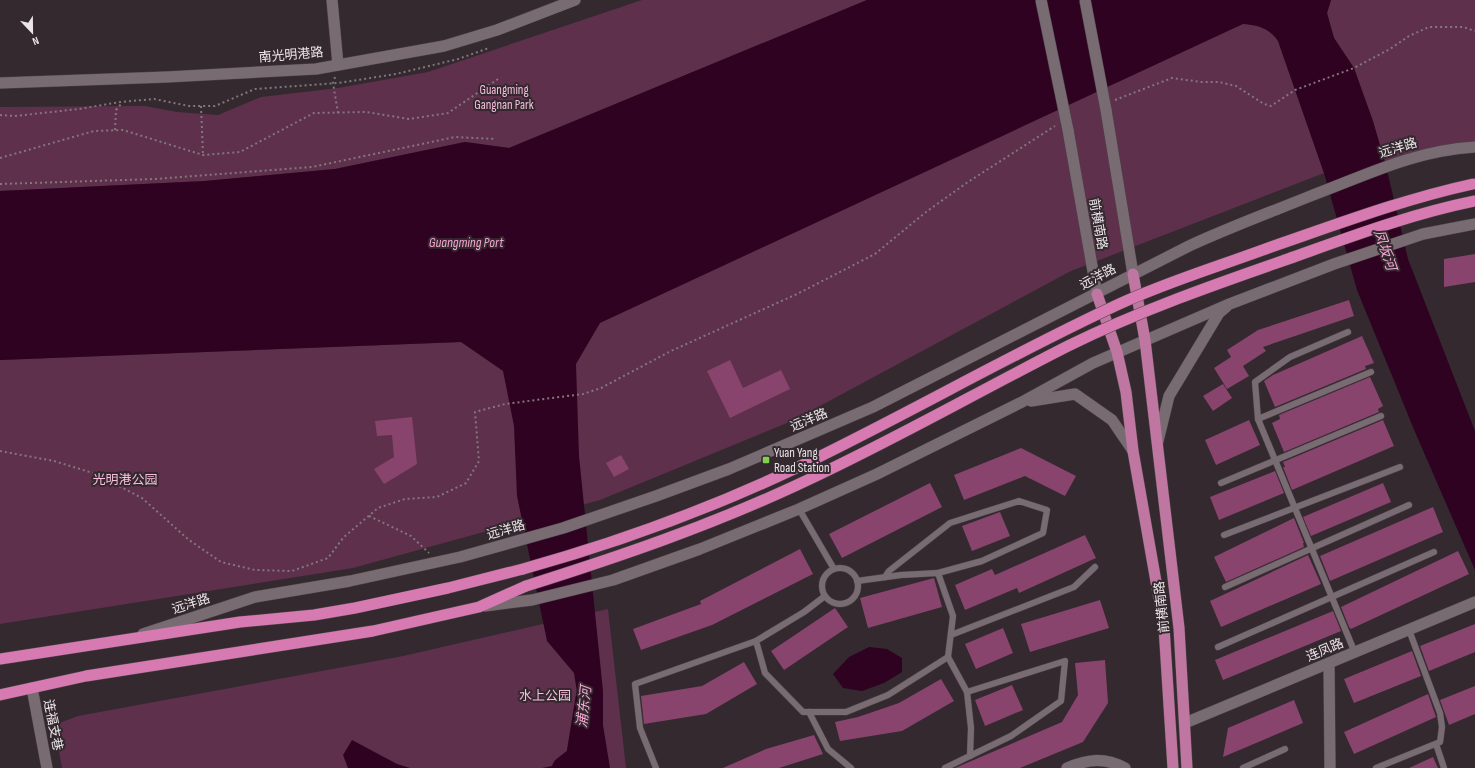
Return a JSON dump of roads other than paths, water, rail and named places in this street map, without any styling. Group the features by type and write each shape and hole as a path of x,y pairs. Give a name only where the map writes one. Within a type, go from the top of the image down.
{"highway":[{"name":"远洋路","path":"0,659 240,622 314,615 355,608 448,588 523,569 607,544 668,522 730,497 846,443 1119,304 1184,278 1390,206 1431,193 1474,184"},
{"path":"0,695 86,676 373,631 479,607 526,586 675,537 798,485 1124,319 1189,294 1394,221 1436,209 1475,201"}],"main road":[{"path":"332,0 338,65"},
{"name":"南光明港路","path":"0,83 167,77 316,69 444,46 503,28 576,0"},
{"name":"前横南路","path":"1041,0 1097,294 1117,352 1126,392 1133,451 1164,627 1173,768"},
{"name":"前横南路","path":"1085,0 1106,110 1145,340 1179,628 1187,768"},
{"name":"远洋路","path":"124,640 255,597 404,570 519,541 598,517 729,469 847,419 910,390 1133,274 1228,228 1390,164 1431,153 1475,147"},
{"path":"479,607 532,600 613,580 693,552 799,509 877,474 1022,402 1093,363 1227,305 1334,264 1423,234 1475,224"},
{"name":"前横南路","path":"1157,444 1169,396 1219,313 1227,305"},
{"name":"前横南路","path":"1022,402 1075,394 1112,420 1133,451"},
{"name":"连凤路","path":"1185,723 1472,603"},
{"path":"1329,664 1330,768"},
{"name":"连福支巷","path":"32,688 47,768"},
{"path":"1067,768 1082,762 1099,759 1116,763 1126,768"}],"lane":[{"path":"1348,332 1290,357 1255,382 1258,419 1274,461 1355,652"},
{"path":"1258,419 1371,372"},
{"path":"1220,483 1381,416"},
{"path":"1224,535 1400,467"},
{"path":"857,581 938,573 982,561 1043,532 1047,510 1019,501 950,522 890,571 886,577"},
{"path":"1225,587 1410,505"},
{"path":"799,509 834,569"},
{"path":"1218,647 1434,552"},
{"path":"951,635 1074,587 1095,567"},
{"path":"840,568 851,571 857,581 857,592 850,601 839,604 829,600 825,596 821,586 822,580 829,571 834,569 840,568"},
{"path":"938,573 953,616 948,657 968,692 971,728 970,756"},
{"path":"656,768 640,728 634,684 756,641 804,612 825,596"},
{"path":"1376,768 1440,742 1440,713 1409,630"},
{"path":"756,641 765,673 803,712 846,712 888,695 948,657"},
{"path":"945,768 1011,736 1061,700 1065,661 968,692"},
{"path":"809,712 828,749 851,768"},
{"path":"1436,744 1444,768"},
{"path":"1243,768 1285,749"}],"water":[{"name":"Guangming Port","path":"867,0 1331,0 1327,13 1334,38 1354,68 1373,121 1385,162 1408,259 1475,431 1475,570 1415,432 1357,290 1324,173 1278,41 1267,30 1248,24 1243,24 600,323 576,364 579,456 603,691 603,725 610,768 542,768 557,765 583,730 574,673 547,641 517,496 514,426 503,371 461,342 0,360 0,191 205,181 335,169 465,142 509,148"},
{"path":"869,647 887,649 902,658 902,672 884,683 862,691 843,688 833,674 849,657"},
{"path":"352,740 397,764 410,768 348,768 343,755"}],"waterway":[{"name":"浦东河","path":"563,768 577,757 587,695"}],"place":[{"name":"Yuan Yang Road Station","path":"766,460"}],"park label":[{"name":"Guangming Gangnan Park","path":"504,98"},
{"name":"光明港公园","path":"125,480"},
{"name":"水上公园","path":"545,696"}],"water label":[{"name":"凤坂河","path":"1385,250"}]}
